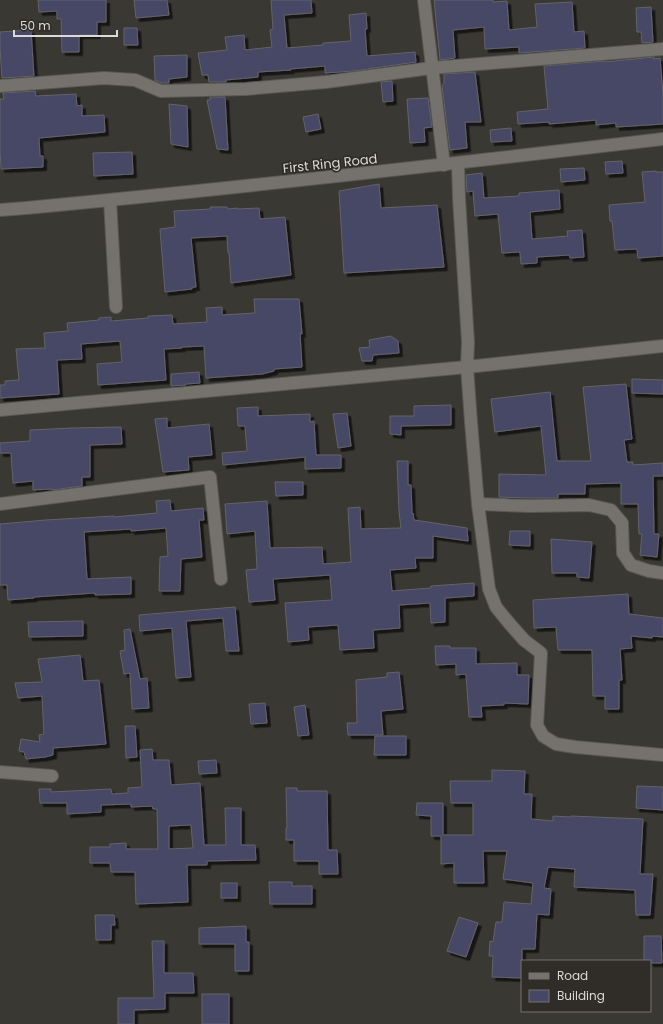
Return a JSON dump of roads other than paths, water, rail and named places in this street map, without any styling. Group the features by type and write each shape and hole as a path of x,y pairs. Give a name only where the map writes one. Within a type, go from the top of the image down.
{"street":[{"path":"424,0 431,68 444,165"},
{"path":"0,86 104,78 135,80 161,90 246,89 326,82 431,68 663,49"},
{"name":"First Ring Road","path":"0,210 444,165 663,139"},
{"path":"458,163 458,198 468,342 467,367 471,429 478,504 491,595 496,607 524,640 541,654 537,725 543,736 556,744 663,755"},
{"path":"110,200 116,307"},
{"path":"0,410 467,367 663,346"},
{"path":"0,504 210,478 221,579"},
{"path":"478,504 530,506 589,505 611,510 622,523 623,553 631,565 648,571 663,573"},
{"path":"0,772 52,776"}]}
